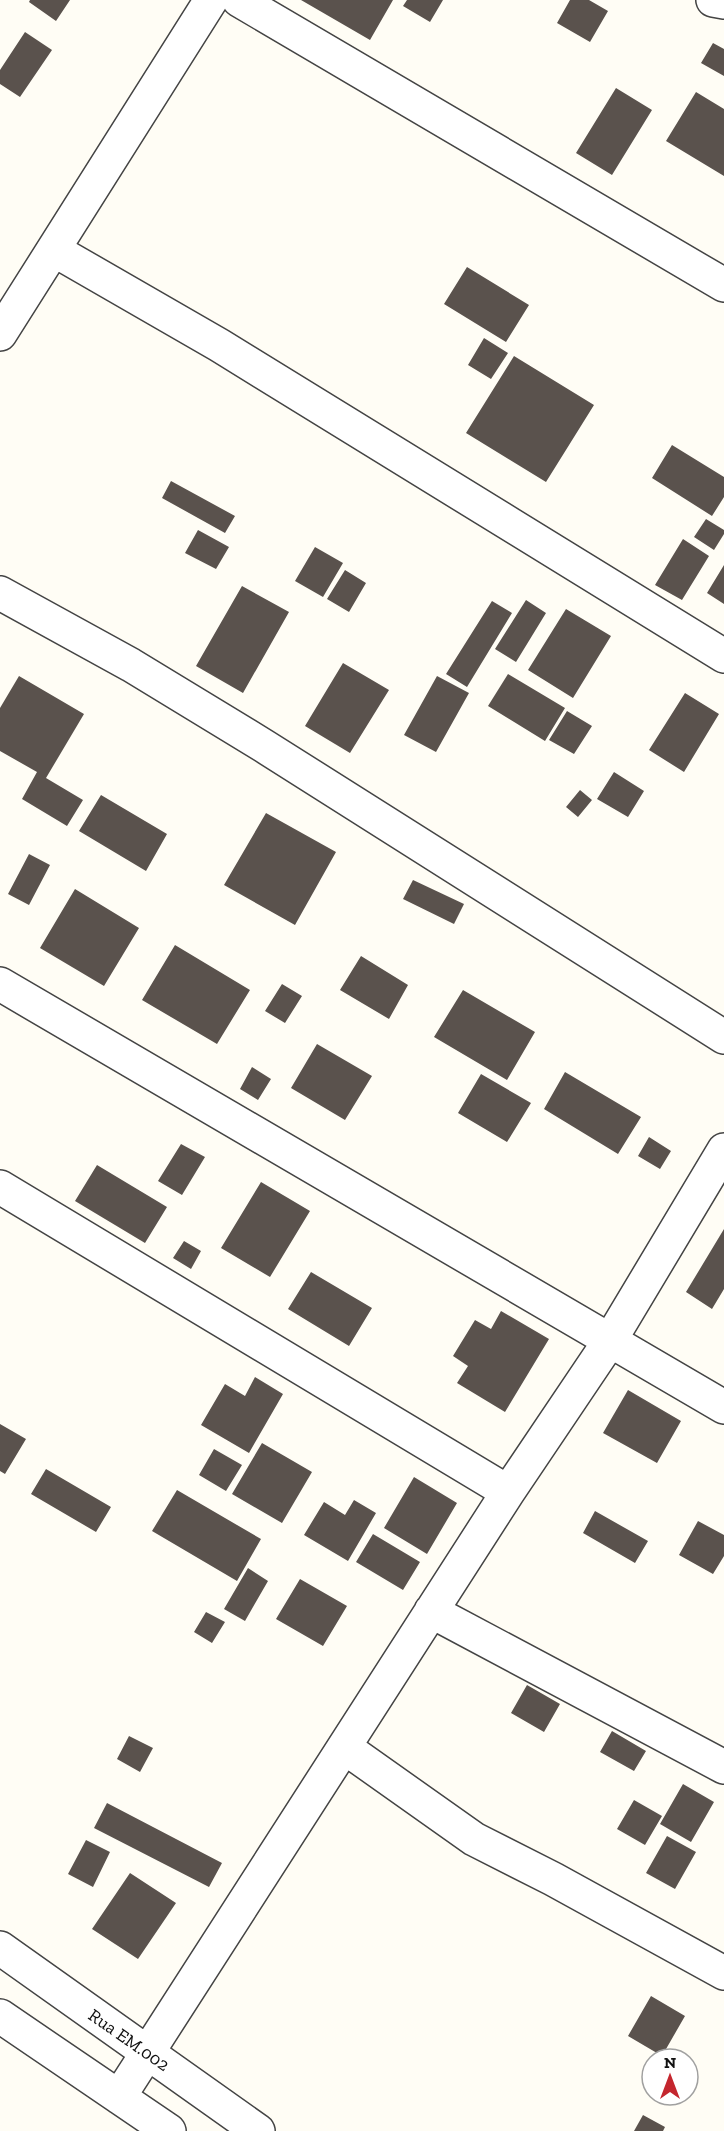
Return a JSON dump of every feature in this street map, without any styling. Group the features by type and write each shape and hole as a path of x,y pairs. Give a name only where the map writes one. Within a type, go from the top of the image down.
{"street":[{"path":"5,312 54,250 211,0"},
{"path":"239,0 724,285"},
{"path":"713,0 724,2"},
{"path":"54,250 219,345 724,656"},
{"path":"0,593 131,665 254,740 724,1037"},
{"path":"0,984 609,1342 724,1407"},
{"path":"119,2097 508,1492 609,1342 724,1149"},
{"path":"0,1187 508,1492"},
{"path":"431,1611 724,1767"},
{"path":"344,1747 474,1839 553,1879 724,1973"},
{"name":"Rua EM.002","path":"0,1948 258,2131"},
{"path":"0,2016 169,2131"}],"building":[{"path":"30,0 70,0 56,21 29,2"},
{"path":"301,0 393,0 370,40"},
{"path":"407,0 443,0 430,22 403,6"},
{"path":"570,0 589,0 608,11 590,42 557,23"},
{"path":"25,32 52,50 20,97 0,84 0,70"},
{"path":"713,43 724,49 724,76 701,63"},
{"path":"616,88 652,110 612,175 576,153"},
{"path":"696,92 724,109 724,176 666,141"},
{"path":"467,267 529,305 506,342 444,304"},
{"path":"484,338 508,353 491,379 468,365"},
{"path":"514,356 594,405 546,482 466,433"},
{"path":"672,445 724,477 724,497 712,516 652,478"},
{"path":"171,481 235,516 225,533 162,498"},
{"path":"706,519 724,530 714,550 694,537"},
{"path":"198,530 229,547 216,569 185,553"},
{"path":"683,539 709,556 682,600 655,585"},
{"path":"315,547 343,563 323,597 295,581"},
{"path":"724,565 724,604 707,593"},
{"path":"345,570 366,583 349,612 327,599"},
{"path":"242,586 289,612 243,693 196,666"},
{"path":"526,600 546,613 516,662 495,649"},
{"path":"492,601 512,613 467,687 446,674"},
{"path":"566,609 611,636 573,698 528,670"},
{"path":"343,663 389,690 350,753 305,726"},
{"path":"508,674 565,708 545,741 488,706"},
{"path":"19,676 84,714 46,778 83,800 67,826 22,799 37,772 0,751 0,708"},
{"path":"437,676 469,693 436,752 404,735"},
{"path":"685,693 719,714 684,772 649,750"},
{"path":"567,711 592,726 574,754 549,740"},
{"path":"614,772 644,791 628,817 597,799"},
{"path":"580,790 592,800 578,817 566,807"},
{"path":"101,795 167,834 146,871 79,831"},
{"path":"266,813 336,852 295,925 224,885"},
{"path":"29,854 50,865 29,905 8,894"},
{"path":"413,880 464,904 454,924 403,899"},
{"path":"75,889 139,928 104,986 40,948"},
{"path":"175,945 250,990 217,1044 142,1000"},
{"path":"361,956 408,985 389,1019 340,990"},
{"path":"282,984 302,996 285,1023 265,1011"},
{"path":"463,990 535,1032 507,1080 434,1037"},
{"path":"317,1044 372,1076 345,1120 291,1088"},
{"path":"252,1067 271,1079 258,1100 240,1089"},
{"path":"565,1072 641,1117 618,1154 544,1109"},
{"path":"481,1074 531,1103 507,1142 458,1113"},
{"path":"649,1137 671,1151 660,1169 638,1156"},
{"path":"181,1144 205,1157 182,1195 158,1181"},
{"path":"97,1165 167,1207 145,1243 75,1201"},
{"path":"261,1182 310,1211 270,1277 221,1248"},
{"path":"724,1229 724,1289 712,1309 686,1292"},
{"path":"184,1241 201,1251 191,1269 173,1258"},
{"path":"311,1272 372,1308 349,1346 288,1309"},
{"path":"501,1311 549,1339 505,1412 457,1383 468,1366 453,1356 475,1320 491,1329"},
{"path":"255,1377 283,1394 249,1453 201,1425 225,1384 245,1396"},
{"path":"628,1390 681,1421 657,1463 603,1433"},
{"path":"0,1424 26,1439 5,1474 0,1471"},
{"path":"262,1443 312,1472 282,1523 232,1494"},
{"path":"214,1449 242,1465 226,1491 199,1475"},
{"path":"46,1469 111,1507 96,1532 31,1494"},
{"path":"414,1477 457,1503 427,1554 384,1528"},
{"path":"177,1490 261,1539 237,1581 152,1531"},
{"path":"354,1500 376,1513 348,1561 304,1535 324,1502 345,1515"},
{"path":"595,1511 648,1541 635,1563 583,1533"},
{"path":"698,1521 724,1535 724,1556 713,1574 679,1555"},
{"path":"373,1534 420,1562 403,1590 356,1562"},
{"path":"248,1568 268,1581 245,1621 224,1609"},
{"path":"300,1579 347,1606 323,1646 276,1619"},
{"path":"206,1612 225,1622 212,1643 194,1632"},
{"path":"527,1685 560,1704 544,1732 511,1713"},
{"path":"612,1731 646,1751 634,1771 600,1752"},
{"path":"129,1736 153,1748 140,1772 117,1759"},
{"path":"683,1784 714,1802 691,1842 660,1824"},
{"path":"634,1800 662,1816 645,1845 617,1829"},
{"path":"107,1803 222,1863 209,1887 94,1828"},
{"path":"667,1836 696,1852 675,1889 646,1873"},
{"path":"86,1840 110,1852 93,1887 68,1874"},
{"path":"130,1873 176,1903 138,1959 92,1929"},
{"path":"651,1996 685,2016 667,2047 647,2047 628,2036"},
{"path":"643,2115 665,2127 663,2131 634,2131"}]}
